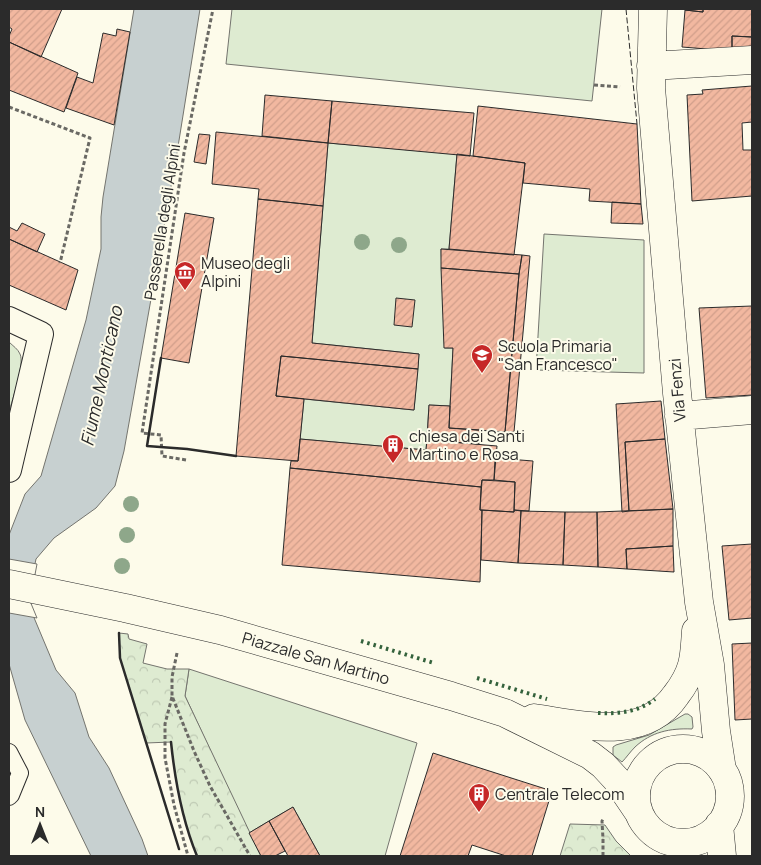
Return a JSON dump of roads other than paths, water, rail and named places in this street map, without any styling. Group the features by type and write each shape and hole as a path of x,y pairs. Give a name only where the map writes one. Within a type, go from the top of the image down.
{"street":[{"name":"Via Fenzi","path":"653,9 652,98 679,416 699,602 710,665 716,731 724,775"},
{"path":"651,66 752,60"},
{"path":"9,319 41,334 9,470"},
{"path":"679,416 752,410"},
{"name":"Piazzale San Martino","path":"9,584 220,630 505,713 610,728 636,724 660,713 672,701 685,683 692,664 699,602"},
{"name":"Piazzale San Martino","path":"505,713 590,755 616,779 639,813"},
{"path":"680,856 647,826 639,813 636,798 638,783 644,769 655,758 669,751 684,749 699,752 708,757 724,775 752,796"},
{"path":"659,836 674,842 690,842 701,839 711,833 726,815 729,804 730,792 724,775"},
{"path":"719,825 722,856"}],"lane":[{"path":"9,752 20,773 9,797"}],"water":[{"name":"Fiume Monticano","path":"134,9 200,9 177,153 124,451 115,486 96,508 54,538 36,559 27,601 56,670 75,693 89,737 109,768 148,856 91,856 25,720 9,664 9,535 25,494 41,476 86,320 101,249 103,197"}],"place":[{"name":"Museo degli Alpini","path":"185,291"},
{"name":"Scuola Primaria \"San Francesco\"","path":"482,374"},
{"name":"chiesa dei Santi Martino e Rosa","path":"393,464"},
{"name":"Centrale Telecom","path":"479,813"}]}
